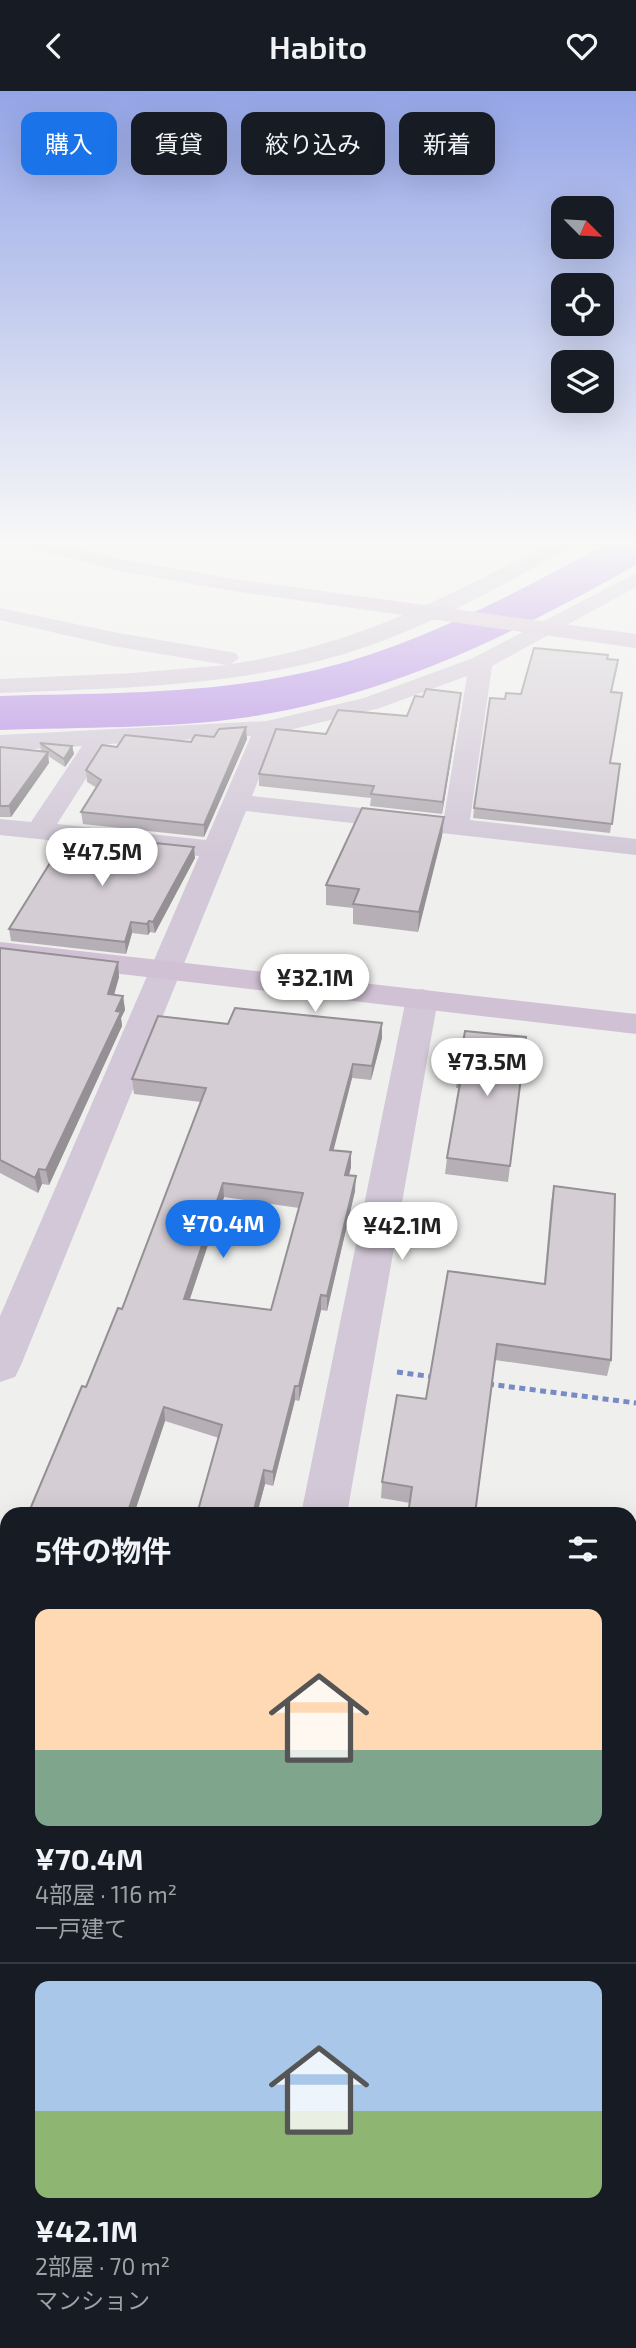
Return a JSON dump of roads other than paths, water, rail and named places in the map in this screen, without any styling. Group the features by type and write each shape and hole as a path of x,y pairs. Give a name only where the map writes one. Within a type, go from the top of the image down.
{"street":[{"path":"151,645 264,664"},
{"path":"0,686 191,676 264,664 348,645"},
{"path":"0,743 267,728 372,703 481,663 511,645"},
{"path":"456,825 481,663"},
{"path":"0,1365 267,728"},
{"path":"39,831 101,736"},
{"path":"237,802 636,847"},
{"path":"0,827 217,849"},
{"path":"0,951 636,1024"},
{"path":"325,1507 422,999"}],"waterway":[{"path":"0,713 196,706 250,700 357,676 444,645"}]}
